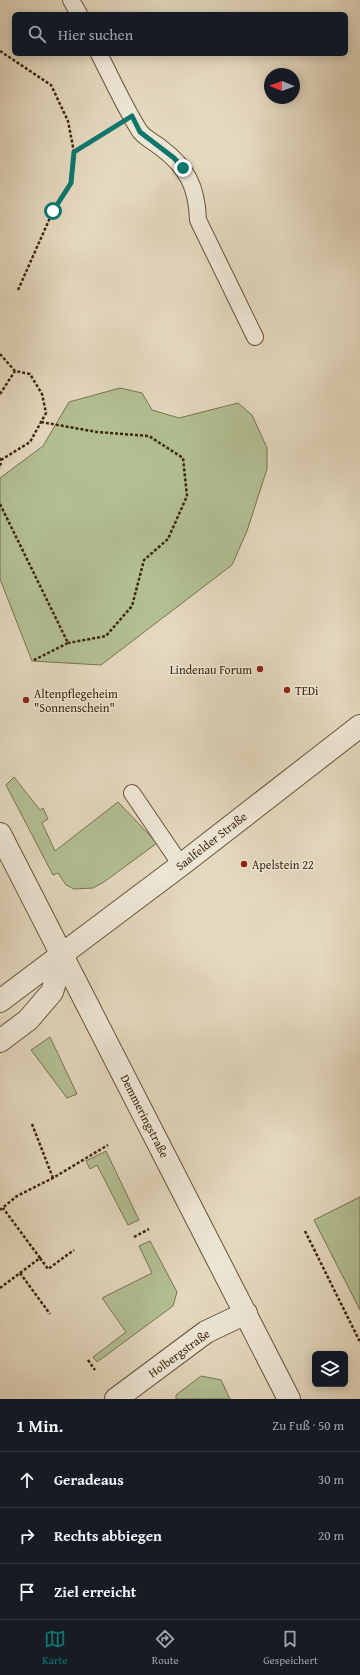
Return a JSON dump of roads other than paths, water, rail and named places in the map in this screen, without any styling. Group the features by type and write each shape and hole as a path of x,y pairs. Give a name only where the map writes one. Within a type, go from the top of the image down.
{"street":[{"name":"Saalfelder Straße","path":"0,1001 62,955 112,915 181,865 360,726"},
{"name":"Demmeringstraße","path":"0,834 289,1399"},
{"path":"0,1041 28,1020 52,992 62,955"},
{"name":"Holbergstraße","path":"116,1399 206,1332 246,1313"}],"lane":[{"path":"71,0 77,12"},
{"path":"100,56 140,132 174,158 183,168 194,188 198,220 255,337"},
{"path":"132,793 181,865"}],"place":[{"name":"Lindenau Forum","path":"260,669"},
{"name":"TEDi","path":"287,690"},
{"name":"Altenpflegeheim \"Sonnenschein\"","path":"26,700"},
{"name":"Apelstein 22","path":"244,864"}]}
